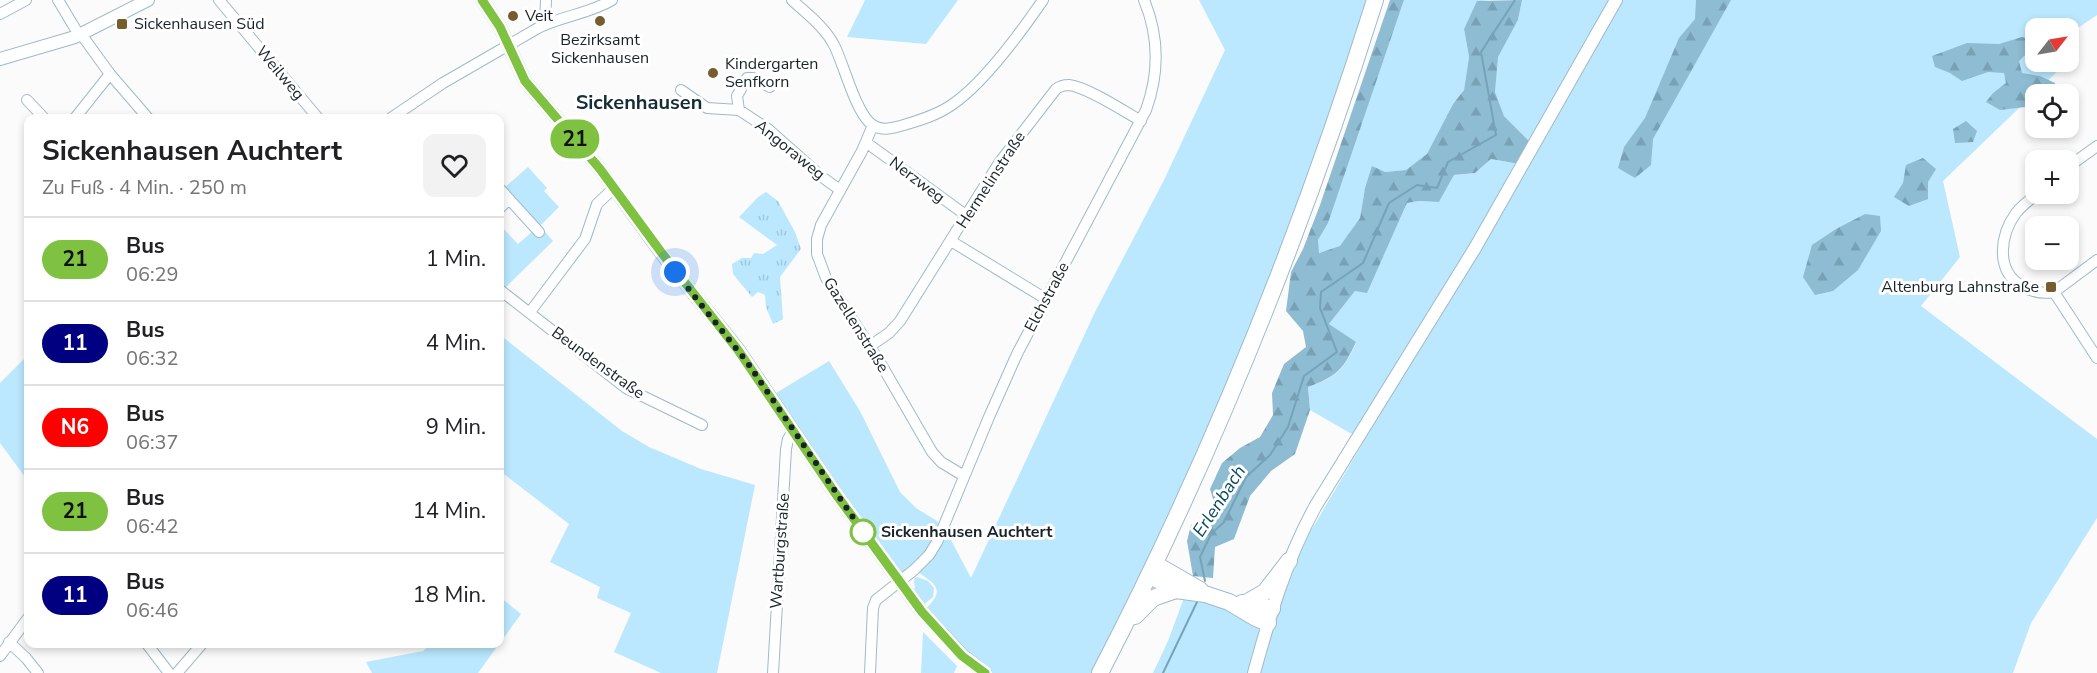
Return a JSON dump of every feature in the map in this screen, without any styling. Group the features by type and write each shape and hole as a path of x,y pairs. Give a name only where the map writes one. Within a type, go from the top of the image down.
{"main road":[{"path":"1100,673 1152,570 1209,448 1264,316 1314,183 1375,0"},
{"path":"1246,603 1265,592 1289,561"},
{"path":"1152,570 1179,584 1229,602 1256,618 1270,616"},
{"path":"1121,633 1153,598 1179,584"},
{"path":"1229,602 1246,603 1270,616"}],"street":[{"path":"0,14 26,0"},
{"path":"58,0 110,74 145,114"},
{"path":"0,58 80,34 148,0"},
{"name":"Weilweg","path":"219,0 315,114"},
{"path":"482,0 497,22 525,81 589,155 738,350 835,493 938,631 962,656 985,673"},
{"path":"545,25 546,0"},
{"path":"397,114 443,82 545,25 595,9 612,0"},
{"path":"792,0 823,29 832,41 863,115 873,125 883,129 901,126 938,113 959,100 1006,49 1043,0"},
{"name":"Elchstraße","path":"870,673 873,608 876,600 900,582 933,549 1014,360 1141,121 1151,96 1156,61 1153,29 1144,0"},
{"path":"1254,673 1289,561 1322,495 1471,255 1616,0"},
{"path":"78,114 110,74"},
{"name":"Angoraweg","path":"770,87 753,78 747,78 737,96 736,102 740,110 768,129 840,190"},
{"name":"Hermelinstraße","path":"870,346 889,333 900,321 999,163 1056,89 1067,85 1074,86 1105,100 1141,121"},
{"name":"Angoraweg","path":"681,90 706,108 740,110"},
{"path":"27,100 40,114"},
{"name":"Gazellenstraße","path":"873,125 867,143 821,225 817,239 817,254 822,271 870,346 932,452 941,462 964,476"},
{"name":"Nerzweg","path":"867,143 966,216"},
{"path":"2079,159 2097,146"},
{"path":"530,312 585,239 597,204 615,188"},
{"path":"504,193 539,232"},
{"path":"504,204 509,199"},
{"path":"2025,204 2010,224 2005,236 2003,257 2008,273 2019,285 2039,292 2054,292 2097,260"},
{"path":"951,241 1046,299"},
{"path":"2054,292 2097,358"},
{"name":"Beundenstraße","path":"504,293 626,388 702,425"},
{"name":"Wartburgstraße","path":"773,673 786,449 788,439 794,430"},
{"path":"0,656 24,623"},
{"path":"9,642 38,673"},
{"path":"150,648 169,673"},
{"path":"177,673 199,648"}],"green space":[{"path":"865,0 958,0 926,44 847,37"},
{"path":"1199,0 1375,0 1305,211 1100,673 985,673 922,612 930,605 937,593 934,584 914,570 900,582 835,493 776,393 829,361 860,411 900,492 916,508 937,521 951,540 971,578 1095,312 1164,180 1225,50"},
{"path":"1390,0 1404,0 1328,223 1318,240 1319,253 1340,246 1360,218 1365,188 1372,166 1385,172 1406,170 1427,154 1453,104 1464,90 1469,57 1464,29 1477,1 1522,0 1518,20 1498,57 1495,92 1504,116 1530,142 1519,164 1491,159 1475,173 1454,175 1439,202 1407,203 1367,293 1355,291 1329,324 1356,342 1338,371 1326,380 1308,387 1310,410 1295,454 1271,471 1250,496 1234,539 1215,547 1213,578 1193,576 1187,541 1191,525 1217,512 1210,489 1222,463 1240,448 1260,437 1273,415 1272,393 1284,364 1306,347 1303,331 1286,311 1291,272 1303,249 1320,205"},
{"path":"1404,0 1488,0 1477,2 1464,29 1469,57 1464,90 1453,104 1427,155 1406,170 1385,172 1365,188 1360,218 1340,247 1318,253 1318,240 1328,222"},
{"path":"1522,0 2097,0 2097,15 2079,27 2079,18 2025,18 2025,72 2057,72 2044,84 2025,84 2025,102 1943,181 1960,257 1921,306 2097,439 2097,518 2031,623 2013,673 1153,673 1168,641 1188,587 1262,621 1289,561 1315,524 1364,441 1310,410 1308,387 1332,376 1343,366 1352,352 1356,343 1329,324 1355,291 1367,292 1407,203 1439,202 1454,175 1475,173 1491,159 1519,164 1530,142 1504,116 1495,92 1497,58 1518,20"},
{"path":"1696,0 1731,0 1653,139 1651,165 1635,178 1618,168 1624,147 1645,118 1679,38 1695,19"},
{"path":"2025,38 2025,55 2019,61 2022,73 2040,76 2055,84 2025,84 2025,107 2000,110 1986,102 2006,83 2004,73 1988,72 1962,81 1935,67 1932,56 1967,43 1999,44"},
{"path":"1966,121 1977,131 1973,142 1955,143 1953,129"},
{"path":"1923,158 1936,169 1928,182 1928,199 1909,206 1894,197 1903,183 1906,165"},
{"path":"528,167 547,188 544,191 559,207 540,226 553,241 505,288 504,229 518,244 533,231 504,188"},
{"path":"766,192 778,201 795,232 801,249 780,277 783,319 773,324 766,307 765,295 758,292 752,297 733,274 732,264 742,258 751,258 754,253 763,254 777,245 739,217"},
{"path":"1865,214 1880,216 1881,231 1858,270 1833,291 1815,295 1803,277 1812,245"},
{"path":"504,338 622,431 649,447 701,469 755,485 717,673 661,673 614,652 631,613 597,598 600,587 550,562 569,524 504,474"},
{"path":"24,359 24,476 0,443 0,383"},
{"path":"917,577 928,581 934,588 933,597 922,606 915,592 914,579"},
{"path":"504,600 521,614 504,637"},
{"path":"923,632 957,666 954,673 921,673"},
{"path":"426,648 496,648 478,673 372,673 366,662 423,651"}],"waterway":[{"name":"Erlenbach","path":"1205,581 1200,557 1211,534 1224,522 1246,477 1270,455 1288,427 1304,376 1337,352 1320,308 1321,292 1363,263 1389,203 1417,185 1437,188 1448,162 1496,135 1481,52 1515,0"},
{"name":"Erlenbach","path":"1163,673 1197,602"}],"bus line":[{"name":"21","path":"482,0 500,27 525,81 600,169 661,252 738,350 835,493 922,612 962,656 985,673"}],"place":[{"name":"Veit","path":"513,16"},
{"name":"Bezirksamt Sickenhausen","path":"600,21"},
{"name":"Sickenhausen Süd","path":"122,24"},
{"name":"Kindergarten Senfkorn","path":"713,73"},
{"name":"Altenburg Lahnstraße","path":"2051,287"},
{"name":"Sickenhausen Auchtert","path":"863,532"}],"district":[{"name":"Sickenhausen","path":"639,102"}],"route":[{"path":"675,272 747,362 863,532"}]}
